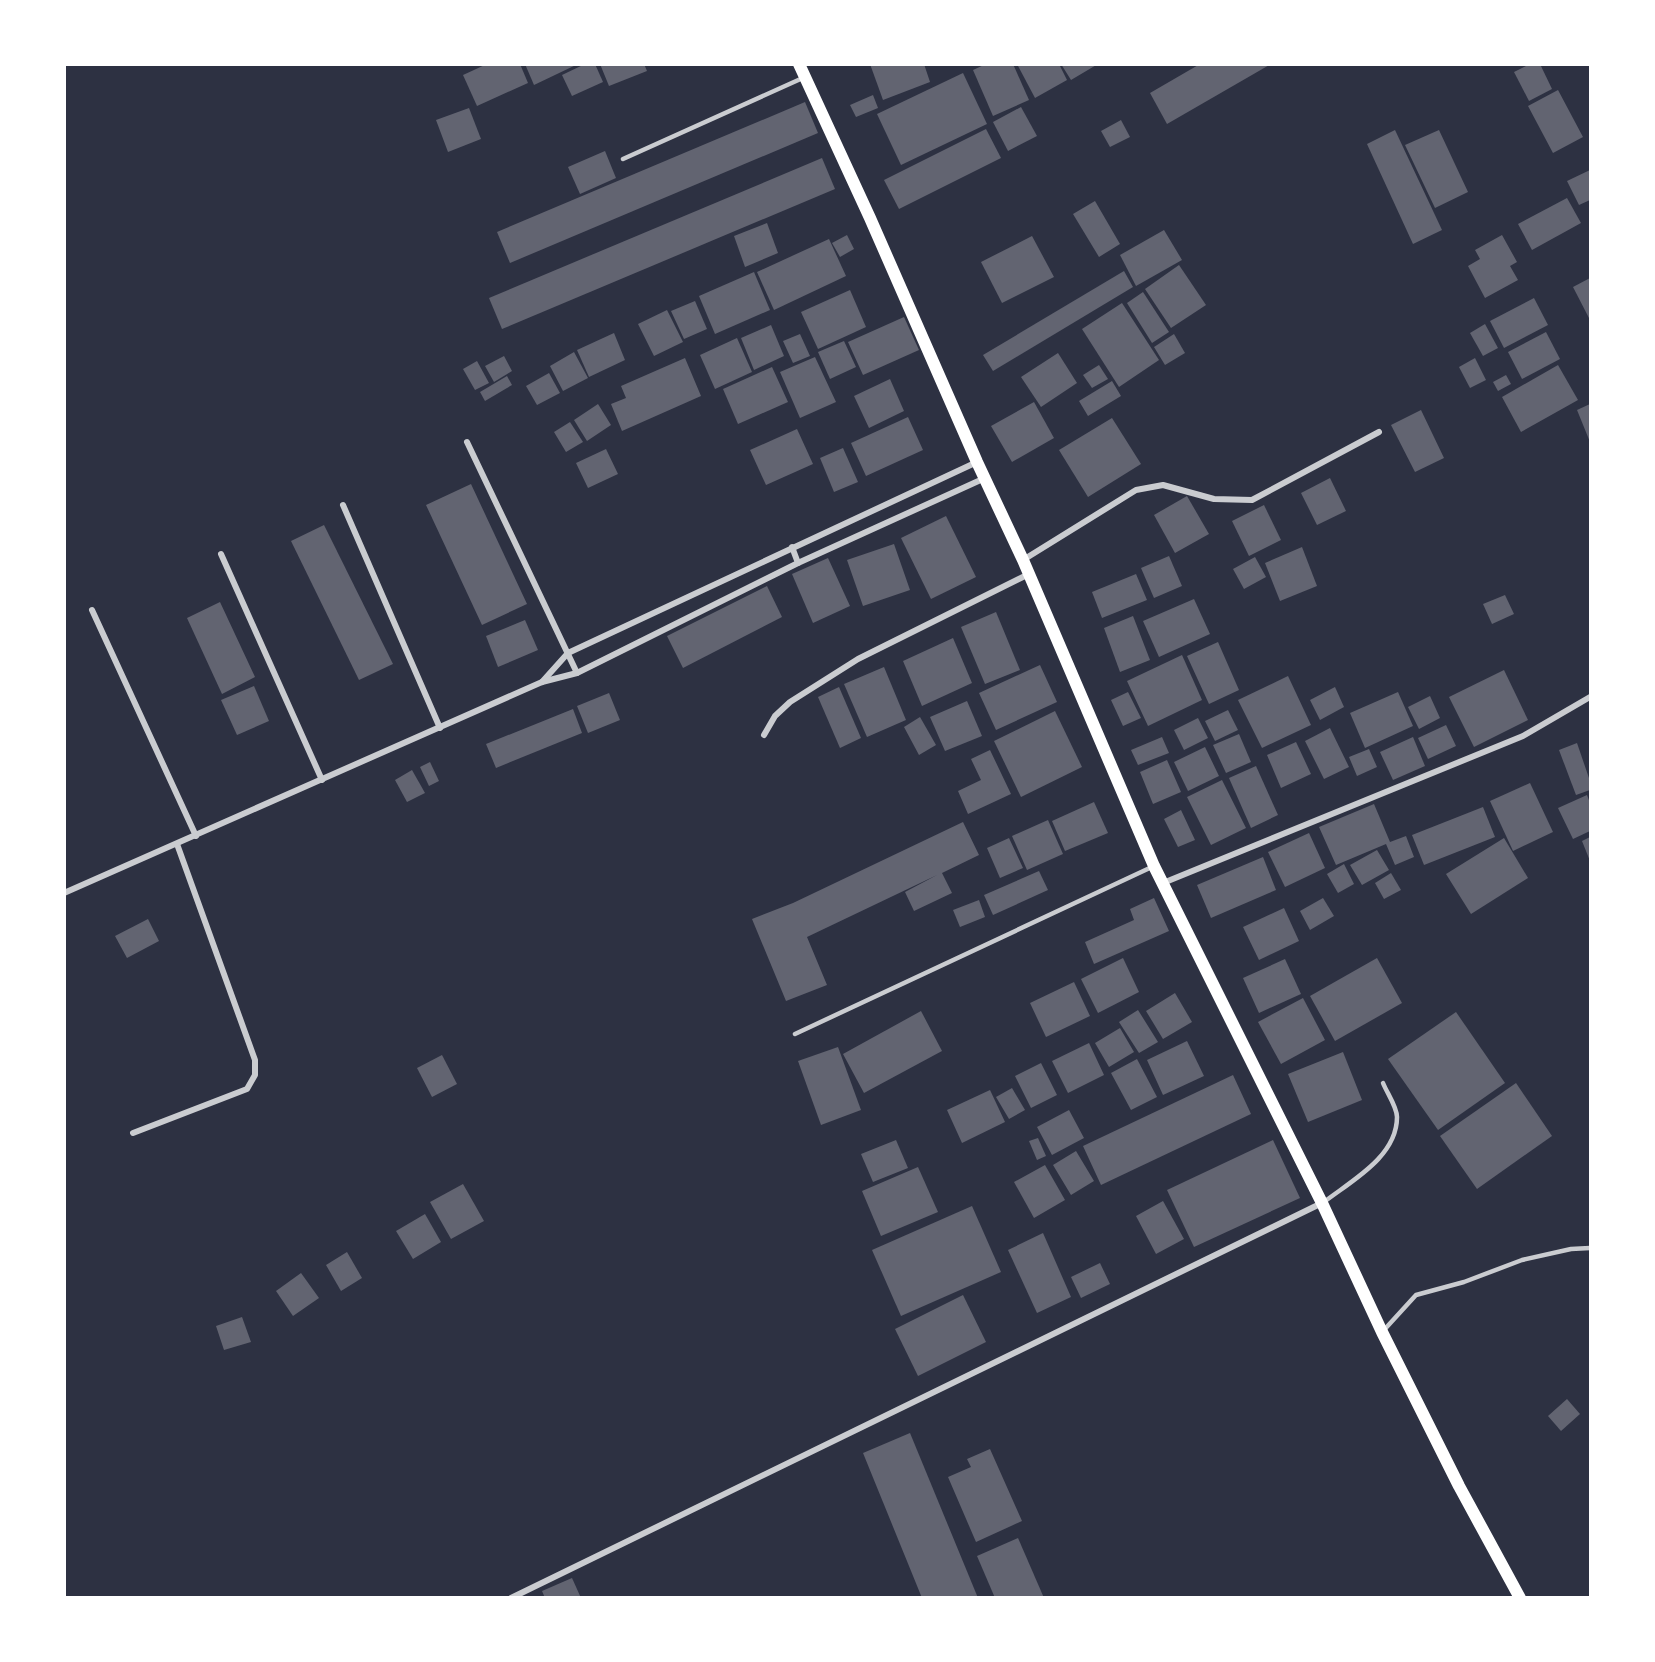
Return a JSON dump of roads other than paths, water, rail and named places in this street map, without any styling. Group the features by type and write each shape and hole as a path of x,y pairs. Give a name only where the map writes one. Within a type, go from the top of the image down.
{"main road":[{"path":"799,64 1023,560 1154,867 1322,1203 1458,1486 1520,1598"}],"street":[{"path":"1023,560 1136,490 1162,485 1214,499 1252,500 1379,432"},
{"path":"467,442 577,674"},
{"path":"542,682 568,653 977,462"},
{"path":"64,893 542,682 577,674 798,563 985,478"},
{"path":"343,505 441,728"},
{"path":"792,547 798,563"},
{"path":"220,554 322,780"},
{"path":"764,735 775,716 790,702 858,659 1029,574"},
{"path":"92,610 196,836"},
{"path":"1163,882 1523,736 1590,697"},
{"path":"133,1133 247,1089 255,1075 255,1060 177,844"},
{"path":"511,1598 1322,1203"}],"lane":[{"path":"623,159 805,77"},
{"path":"795,1034 1154,867"},
{"path":"1322,1203 1381,1157 1394,1134 1397,1115 1383,1083"},
{"path":"1382,1332 1416,1295 1464,1282 1522,1260 1571,1249 1590,1248"}]}
